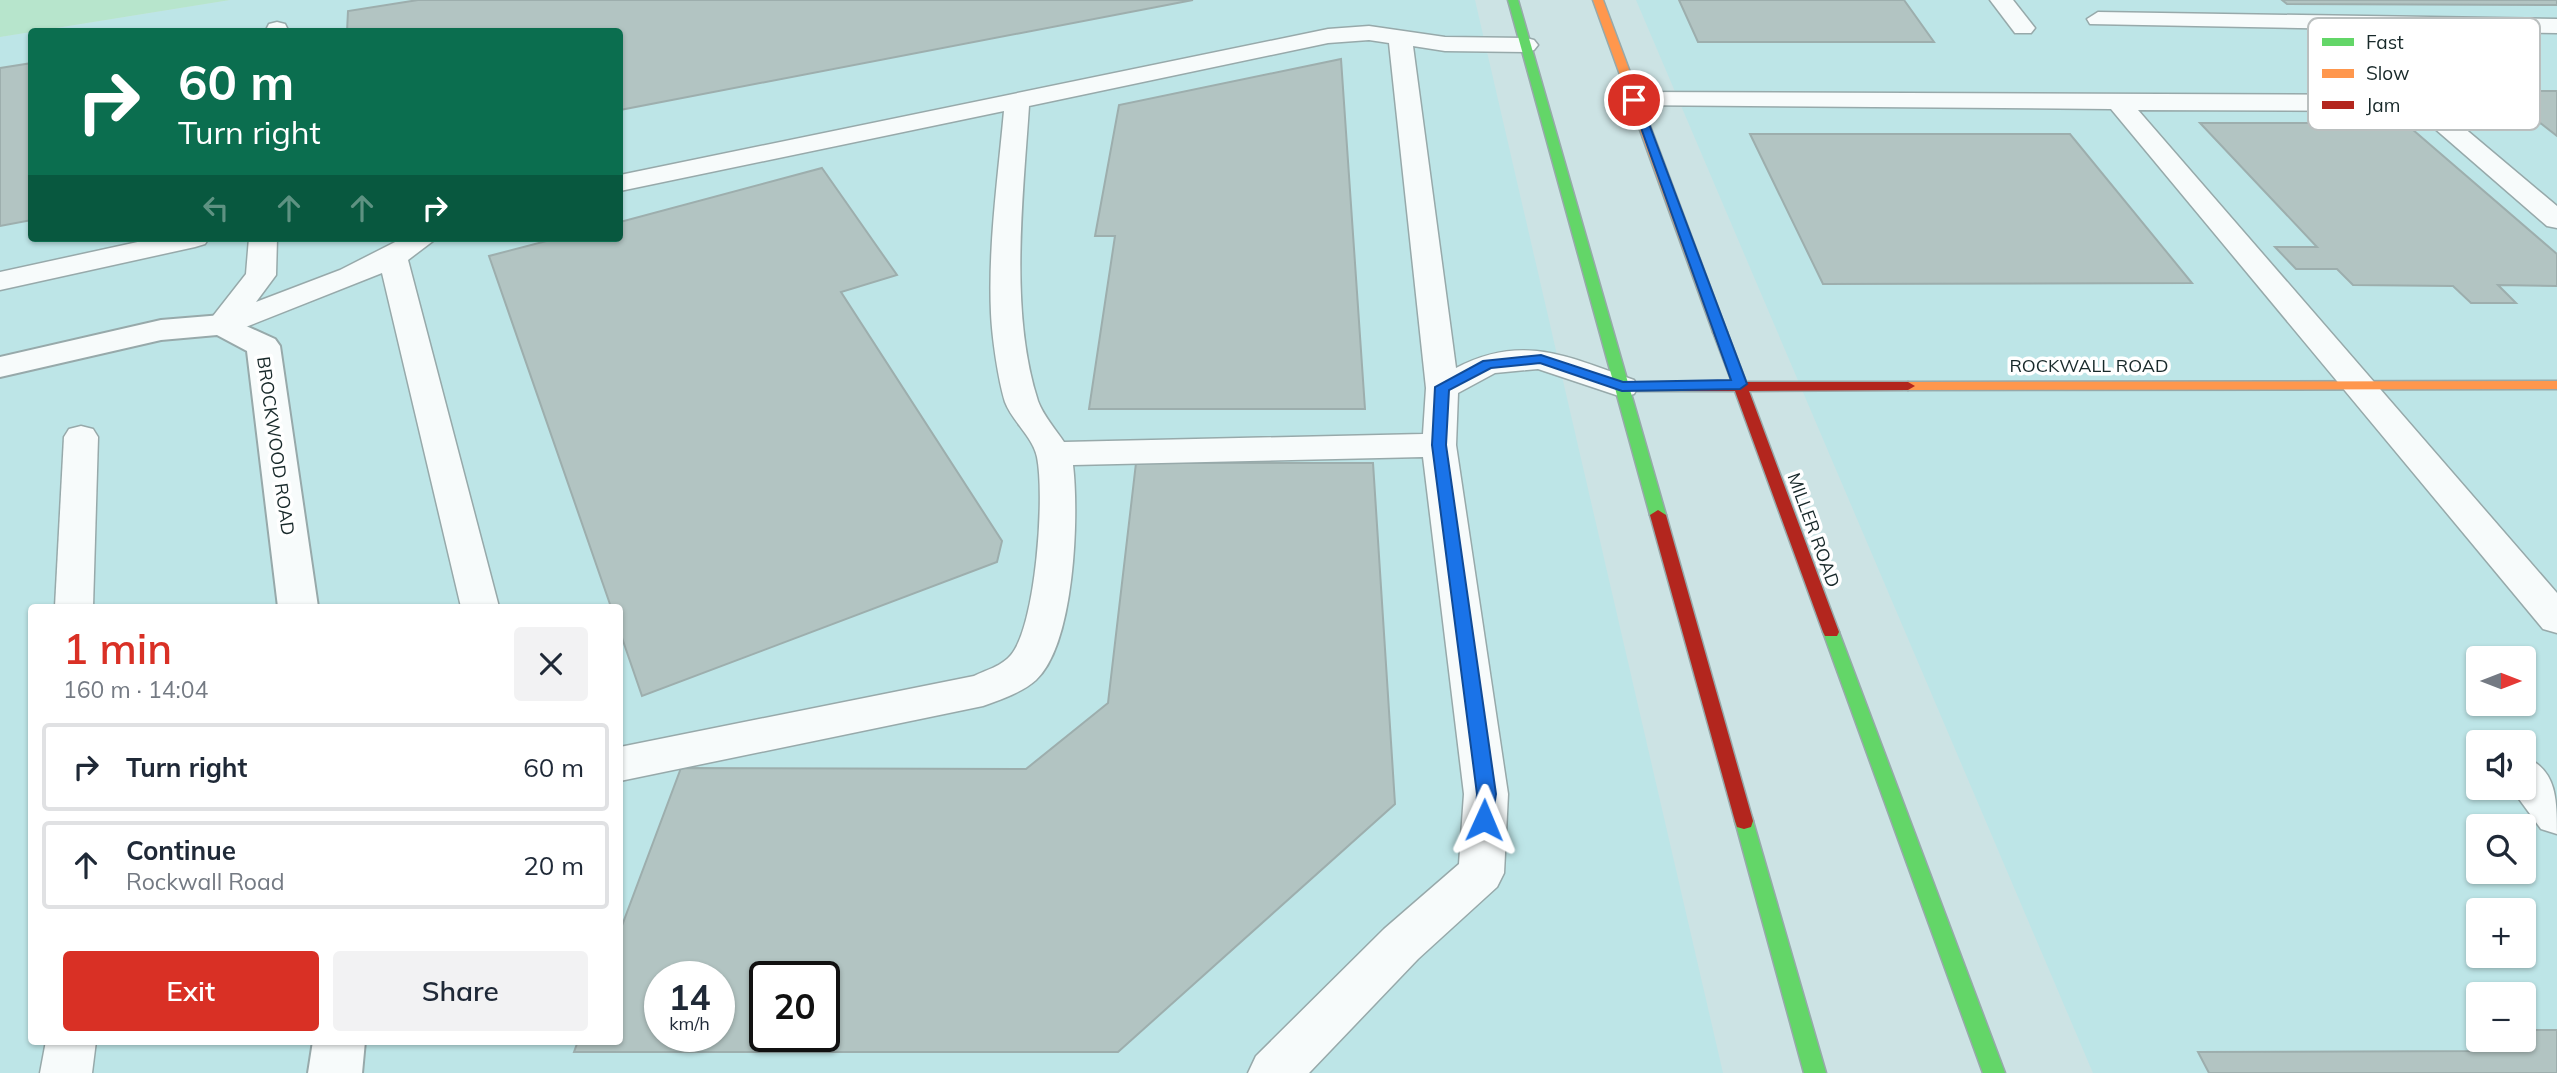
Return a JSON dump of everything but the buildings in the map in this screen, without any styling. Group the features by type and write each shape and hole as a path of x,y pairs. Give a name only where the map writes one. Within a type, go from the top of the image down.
{"main road":[{"path":"1513,0 1815,1073"},
{"name":"MILLER ROAD","path":"1598,0 1994,1073"},
{"name":"ROCKWALL ROAD","path":"1622,387 1740,384 2557,385"}],"street":[{"path":"0,367 161,330 222,325"},
{"name":"BROCKWOOD ROAD","path":"222,325 263,346 298,604"},
{"path":"335,1073 338,1045"}],"lane":[{"path":"2001,0 2023,28"},
{"path":"2255,0 2280,22"},
{"path":"2098,19 2308,22"},
{"path":"623,182 1328,36 1369,33 1445,44 1526,45"},
{"path":"1274,1073 1401,944 1481,873 1486,794 1439,445 1442,387 1400,37"},
{"path":"1634,100 2308,103"},
{"path":"623,763 983,690 1024,667 1043,633 1054,552 1058,477 1054,454 1021,402 1006,314 1007,232 1017,101"},
{"path":"2118,102 2557,619"},
{"path":"2451,130 2557,220"},
{"path":"0,281 177,242"},
{"path":"222,325 261,275 263,242"},
{"path":"222,325 393,258 417,242"},
{"path":"393,258 479,604"},
{"path":"1442,387 1488,364 1541,359 1622,387"},
{"path":"74,604 81,437"},
{"path":"1054,454 1439,445"},
{"path":"2557,777 2527,776 2557,816"},
{"path":"66,1073 70,1045"}],"shaded area":[{"path":"230,0 1475,0 1723,1073 0,1073 0,37 28,32 28,242 623,242 623,28 56,28"},
{"path":"1636,0 2557,0 2557,1073 2093,1073"}],"green space":[{"path":"0,0 230,0 56,28 28,28 28,32 0,37"}],"traffic: fast":[{"path":"1513,0 1658,515"},
{"path":"1831,632 1994,1073"},
{"path":"1744,821 1815,1073"}],"traffic: slow":[{"path":"1598,0 1720,332"},
{"path":"1908,386 2557,385"}],"traffic: jam":[{"path":"1720,332 1831,632"},
{"path":"1622,387 1908,386"},
{"path":"1658,515 1744,821"}],"route":[{"path":"1484,820 1486,794 1439,445 1442,387 1488,364 1541,359 1622,387 1740,384 1634,100"}]}
